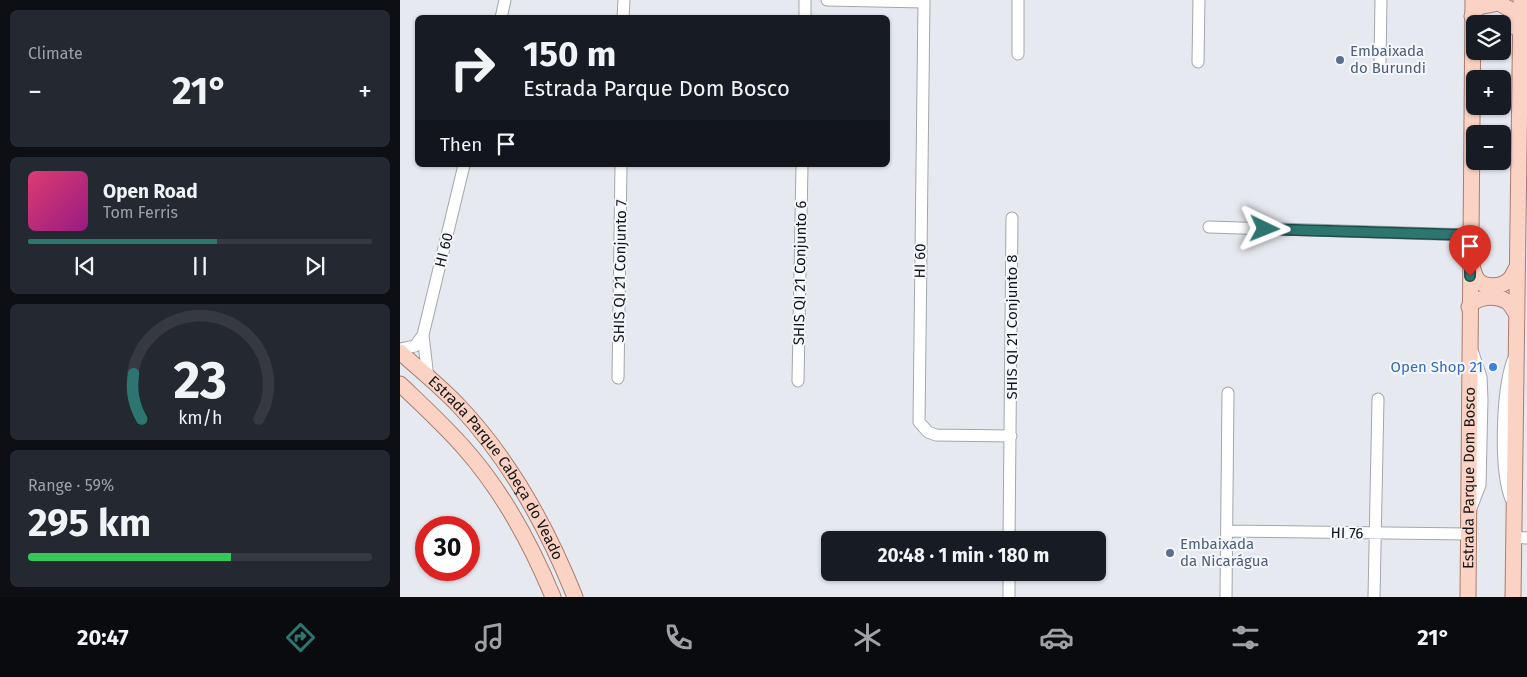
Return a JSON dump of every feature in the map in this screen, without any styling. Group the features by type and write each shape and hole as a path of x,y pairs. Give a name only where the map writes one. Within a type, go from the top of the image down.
{"main road":[{"name":"Estrada Parque Dom Bosco","path":"1472,15 1473,0"},
{"path":"1513,597 1520,537 1515,508 1520,338 1516,313 1516,269 1523,132 1519,50 1521,0"},
{"path":"1472,15 1475,9 1482,5 1506,5 1513,14 1519,50"},
{"name":"Estrada Parque Dom Bosco","path":"1468,597 1467,518 1472,60"},
{"path":"1470,240 1471,264 1476,278 1483,284 1504,284 1510,280 1516,269"},
{"path":"1469,307 1479,299 1498,298 1507,301 1516,313"},
{"name":"Estrada Parque Cabeça do Veado","path":"400,350 458,406 492,444 513,474 542,525 575,597"},
{"name":"Estrada Parque Cabeça do Veado","path":"400,384 465,450 488,480 509,510 534,555 553,597"}],"street":[{"path":"501,15 505,0"},
{"path":"624,0 624,15"},
{"path":"805,0 805,15"},
{"name":"HI 60","path":"827,0 924,1 919,422 928,432 936,435 1011,436"},
{"path":"1018,0 1018,54"},
{"path":"1198,62 1199,0"},
{"path":"1380,62 1381,0"},
{"name":"HI 60","path":"428,378 423,335 464,167"},
{"name":"SHIS QI 21 Conjunto 7","path":"618,378 621,167"},
{"name":"SHIS QI 21 Conjunto 6","path":"798,381 802,167"},
{"name":"SHIS QI 21 Conjunto 8","path":"1009,531 1012,218"},
{"path":"1209,227 1470,240"},
{"path":"400,350 414,346 423,335"},
{"path":"1226,597 1228,393"},
{"path":"1374,597 1378,399"},
{"name":"HI 76","path":"1227,531 1467,534"},
{"path":"1009,581 1009,597"}],"place":[{"name":"Embaixada do Burundi","path":"1340,60"},
{"name":"Open Shop 21","path":"1493,367"},
{"name":"Embaixada da Nicarágua","path":"1170,553"}],"route":[{"path":"1265,229 1470,235 1470,276"}]}
